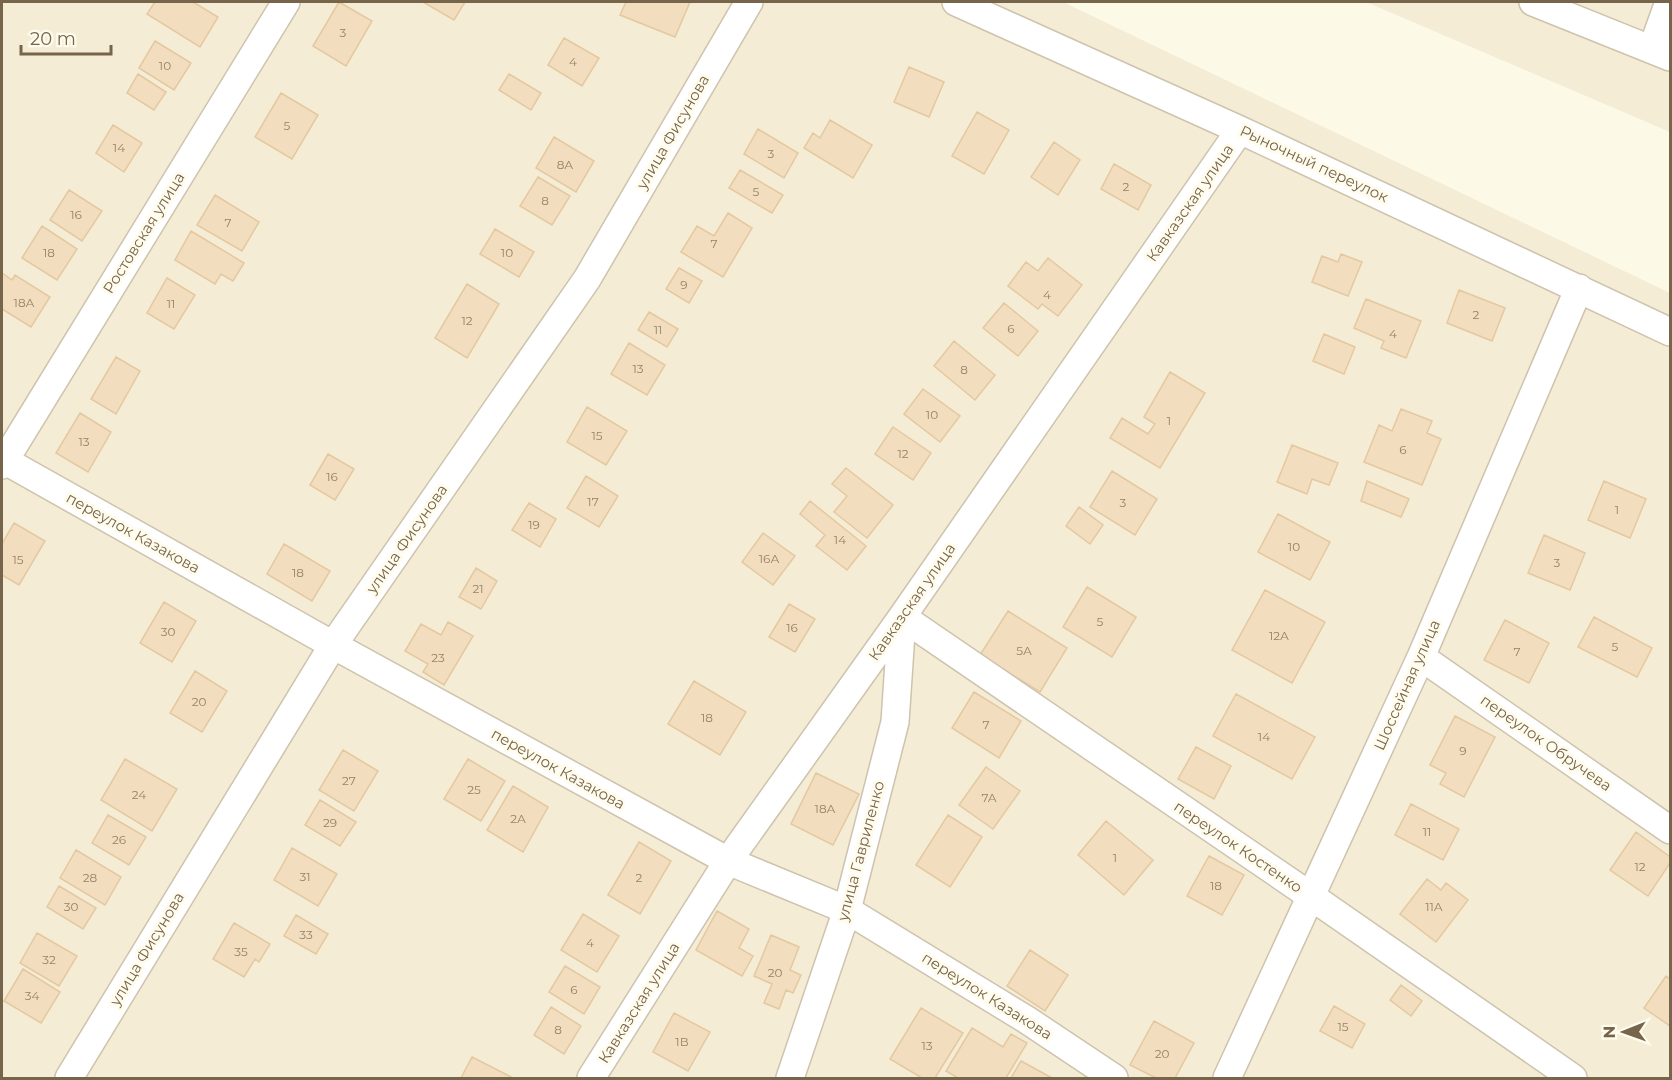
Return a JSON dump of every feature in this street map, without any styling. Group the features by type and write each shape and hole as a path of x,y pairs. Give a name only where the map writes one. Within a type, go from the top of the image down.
{"street":[{"name":"Ростовская улица","path":"2,461 286,2"},
{"name":"улица Фисунова","path":"69,1078 333,645 587,279 749,2"},
{"name":"Рыночный переулок","path":"956,2 1240,130 1671,332"},
{"path":"1533,2 1661,53 1669,2"},
{"name":"Кавказская улица","path":"591,1078 728,861 902,617 1240,130"},
{"name":"Шоссейная улица","path":"1227,1078 1421,657 1579,288"},
{"name":"переулок Казакова","path":"2,461 728,861 847,910 1027,1020 1114,1078"},
{"name":"переулок Костенко","path":"902,617 1573,1078"},
{"name":"улица Гавриленко","path":"790,1078 847,910 895,722 902,617"},
{"name":"переулок Обручева","path":"1421,657 1671,830"}],"shaded area":[{"path":"2,2 1063,2 1670,293 1670,1078 2,1078"},
{"path":"1366,2 1670,2 1670,132"}],"building":[{"path":"155,2 193,2 218,17 200,47 147,14"},
{"path":"339,2 372,21 346,66 313,46"},
{"path":"423,2 465,2 454,20"},
{"path":"626,2 690,2 675,37 620,15"},
{"path":"564,38 599,58 582,86 548,65"},
{"path":"155,41 191,63 174,90 139,68"},
{"path":"909,67 944,82 929,117 894,102"},
{"path":"138,74 166,92 154,110 127,93"},
{"path":"509,74 541,93 531,110 499,90"},
{"path":"281,93 318,115 292,159 255,137"},
{"path":"977,112 1009,130 984,174 952,156"},
{"path":"830,120 872,145 853,178 804,148 813,133 820,138"},
{"path":"113,125 142,143 124,172 96,153"},
{"path":"758,129 798,153 784,178 744,154"},
{"path":"554,137 594,161 576,192 536,168"},
{"path":"1054,142 1080,160 1058,195 1031,177"},
{"path":"1114,164 1151,185 1138,210 1101,189"},
{"path":"740,170 783,195 772,213 729,188"},
{"path":"538,177 570,196 552,225 520,206"},
{"path":"69,190 102,211 82,241 50,220"},
{"path":"215,195 259,222 242,251 197,225"},
{"path":"728,213 752,228 723,277 681,252 697,226 714,236"},
{"path":"42,226 77,249 57,280 22,258"},
{"path":"495,229 534,252 519,277 480,254"},
{"path":"191,231 244,263 233,281 221,274 215,284 175,260"},
{"path":"1341,254 1362,262 1348,296 1312,282 1322,256 1338,262"},
{"path":"1048,258 1082,285 1058,316 1042,304 1038,309 1008,286 1026,262 1038,271"},
{"path":"679,268 702,281 689,303 666,289"},
{"path":"2,273 12,280 15,275 50,297 31,327 2,309"},
{"path":"167,278 195,295 174,329 147,313"},
{"path":"467,284 499,304 467,358 435,338"},
{"path":"1459,290 1505,308 1492,341 1447,323"},
{"path":"1366,299 1421,321 1406,358 1381,348 1384,341 1354,328"},
{"path":"1004,303 1038,331 1018,356 983,328"},
{"path":"649,312 678,329 667,347 638,330"},
{"path":"1324,334 1355,347 1344,374 1313,361"},
{"path":"954,341 995,375 975,400 934,366"},
{"path":"629,343 665,365 647,395 611,374"},
{"path":"116,357 140,371 116,414 91,399"},
{"path":"1170,372 1205,393 1160,468 1110,438 1122,418 1148,434 1155,424 1144,417"},
{"path":"923,389 960,416 940,442 904,414"},
{"path":"587,407 627,431 606,465 567,442"},
{"path":"1401,409 1432,421 1427,433 1441,439 1422,485 1364,462 1379,425 1392,431"},
{"path":"80,413 111,432 88,472 56,453"},
{"path":"893,427 931,453 913,480 875,454"},
{"path":"1292,445 1338,463 1329,485 1312,479 1307,494 1277,482"},
{"path":"328,454 354,469 335,500 310,485"},
{"path":"846,468 893,505 867,538 834,512 847,496 832,484"},
{"path":"1112,471 1157,499 1135,535 1090,507"},
{"path":"586,476 618,496 599,527 567,508"},
{"path":"1367,481 1409,499 1401,517 1361,501"},
{"path":"1604,481 1646,499 1630,538 1588,520"},
{"path":"810,501 866,546 847,570 816,546 825,535 800,514"},
{"path":"529,503 556,519 540,547 512,530"},
{"path":"1079,507 1103,525 1090,544 1066,526"},
{"path":"1278,514 1330,542 1310,580 1258,552"},
{"path":"14,523 45,541 19,585 2,575 2,544"},
{"path":"763,533 795,556 773,585 742,562"},
{"path":"1544,535 1585,553 1570,590 1528,573"},
{"path":"284,544 330,571 312,601 267,574"},
{"path":"476,568 497,581 481,609 459,597"},
{"path":"1087,587 1136,617 1112,657 1063,627"},
{"path":"1265,590 1325,622 1292,683 1232,650"},
{"path":"164,602 196,621 172,662 140,643"},
{"path":"789,604 815,619 795,652 769,637"},
{"path":"1008,611 1067,648 1040,692 980,655"},
{"path":"1594,617 1652,648 1637,677 1578,647"},
{"path":"1505,620 1549,643 1529,683 1484,660"},
{"path":"448,622 473,636 444,685 423,672 428,664 405,651 421,624 441,635"},
{"path":"195,671 227,691 202,732 170,713"},
{"path":"694,681 746,712 720,755 668,724"},
{"path":"974,692 1021,721 999,758 952,728"},
{"path":"1236,694 1315,737 1292,779 1213,736"},
{"path":"1455,716 1495,737 1464,797 1440,784 1446,773 1430,765"},
{"path":"1196,747 1231,766 1214,799 1178,779"},
{"path":"343,750 378,771 354,811 319,790"},
{"path":"125,759 177,789 152,831 101,800"},
{"path":"468,759 505,781 481,821 444,799"},
{"path":"986,767 1020,791 993,829 959,805"},
{"path":"816,773 859,794 833,845 791,824"},
{"path":"513,786 548,807 523,852 487,830"},
{"path":"320,800 356,822 340,846 305,825"},
{"path":"1411,804 1459,829 1443,860 1395,835"},
{"path":"108,815 146,837 129,865 92,843"},
{"path":"948,815 982,837 950,887 916,865"},
{"path":"1106,821 1153,860 1124,895 1078,855"},
{"path":"1636,832 1670,857 1670,863 1648,896 1610,870"},
{"path":"639,842 671,861 640,914 608,895"},
{"path":"292,848 337,874 318,906 274,880"},
{"path":"76,850 121,877 105,905 60,878"},
{"path":"1209,856 1244,875 1222,915 1187,896"},
{"path":"1427,879 1441,890 1446,883 1468,900 1436,942 1400,914"},
{"path":"59,886 96,908 83,929 47,907"},
{"path":"717,911 749,929 739,948 753,956 742,976 696,950"},
{"path":"583,914 619,936 597,972 561,950"},
{"path":"296,915 328,934 316,954 284,936"},
{"path":"234,923 270,944 259,962 255,959 244,977 213,959"},
{"path":"37,933 77,956 59,986 20,963"},
{"path":"771,935 799,947 790,970 801,975 793,993 786,990 779,1009 764,1003 772,984 754,976"},
{"path":"1030,950 1068,975 1045,1011 1007,986"},
{"path":"565,966 600,987 584,1014 549,992"},
{"path":"23,969 60,992 41,1023 4,1001"},
{"path":"1666,976 1670,979 1670,1026 1644,1008"},
{"path":"1401,985 1422,1001 1411,1016 1390,1000"},
{"path":"1334,1006 1365,1024 1352,1048 1320,1031"},
{"path":"551,1007 581,1026 564,1054 534,1035"},
{"path":"921,1008 963,1033 935,1078 922,1078 890,1059"},
{"path":"674,1013 710,1032 688,1071 653,1052"},
{"path":"1154,1021 1194,1043 1175,1078 1156,1078 1130,1065"},
{"path":"972,1028 1003,1047 1011,1034 1027,1043 1006,1078 958,1078 946,1071"},
{"path":"472,1057 513,1078 461,1078"},
{"path":"1021,1061 1052,1078 1011,1078"}]}
